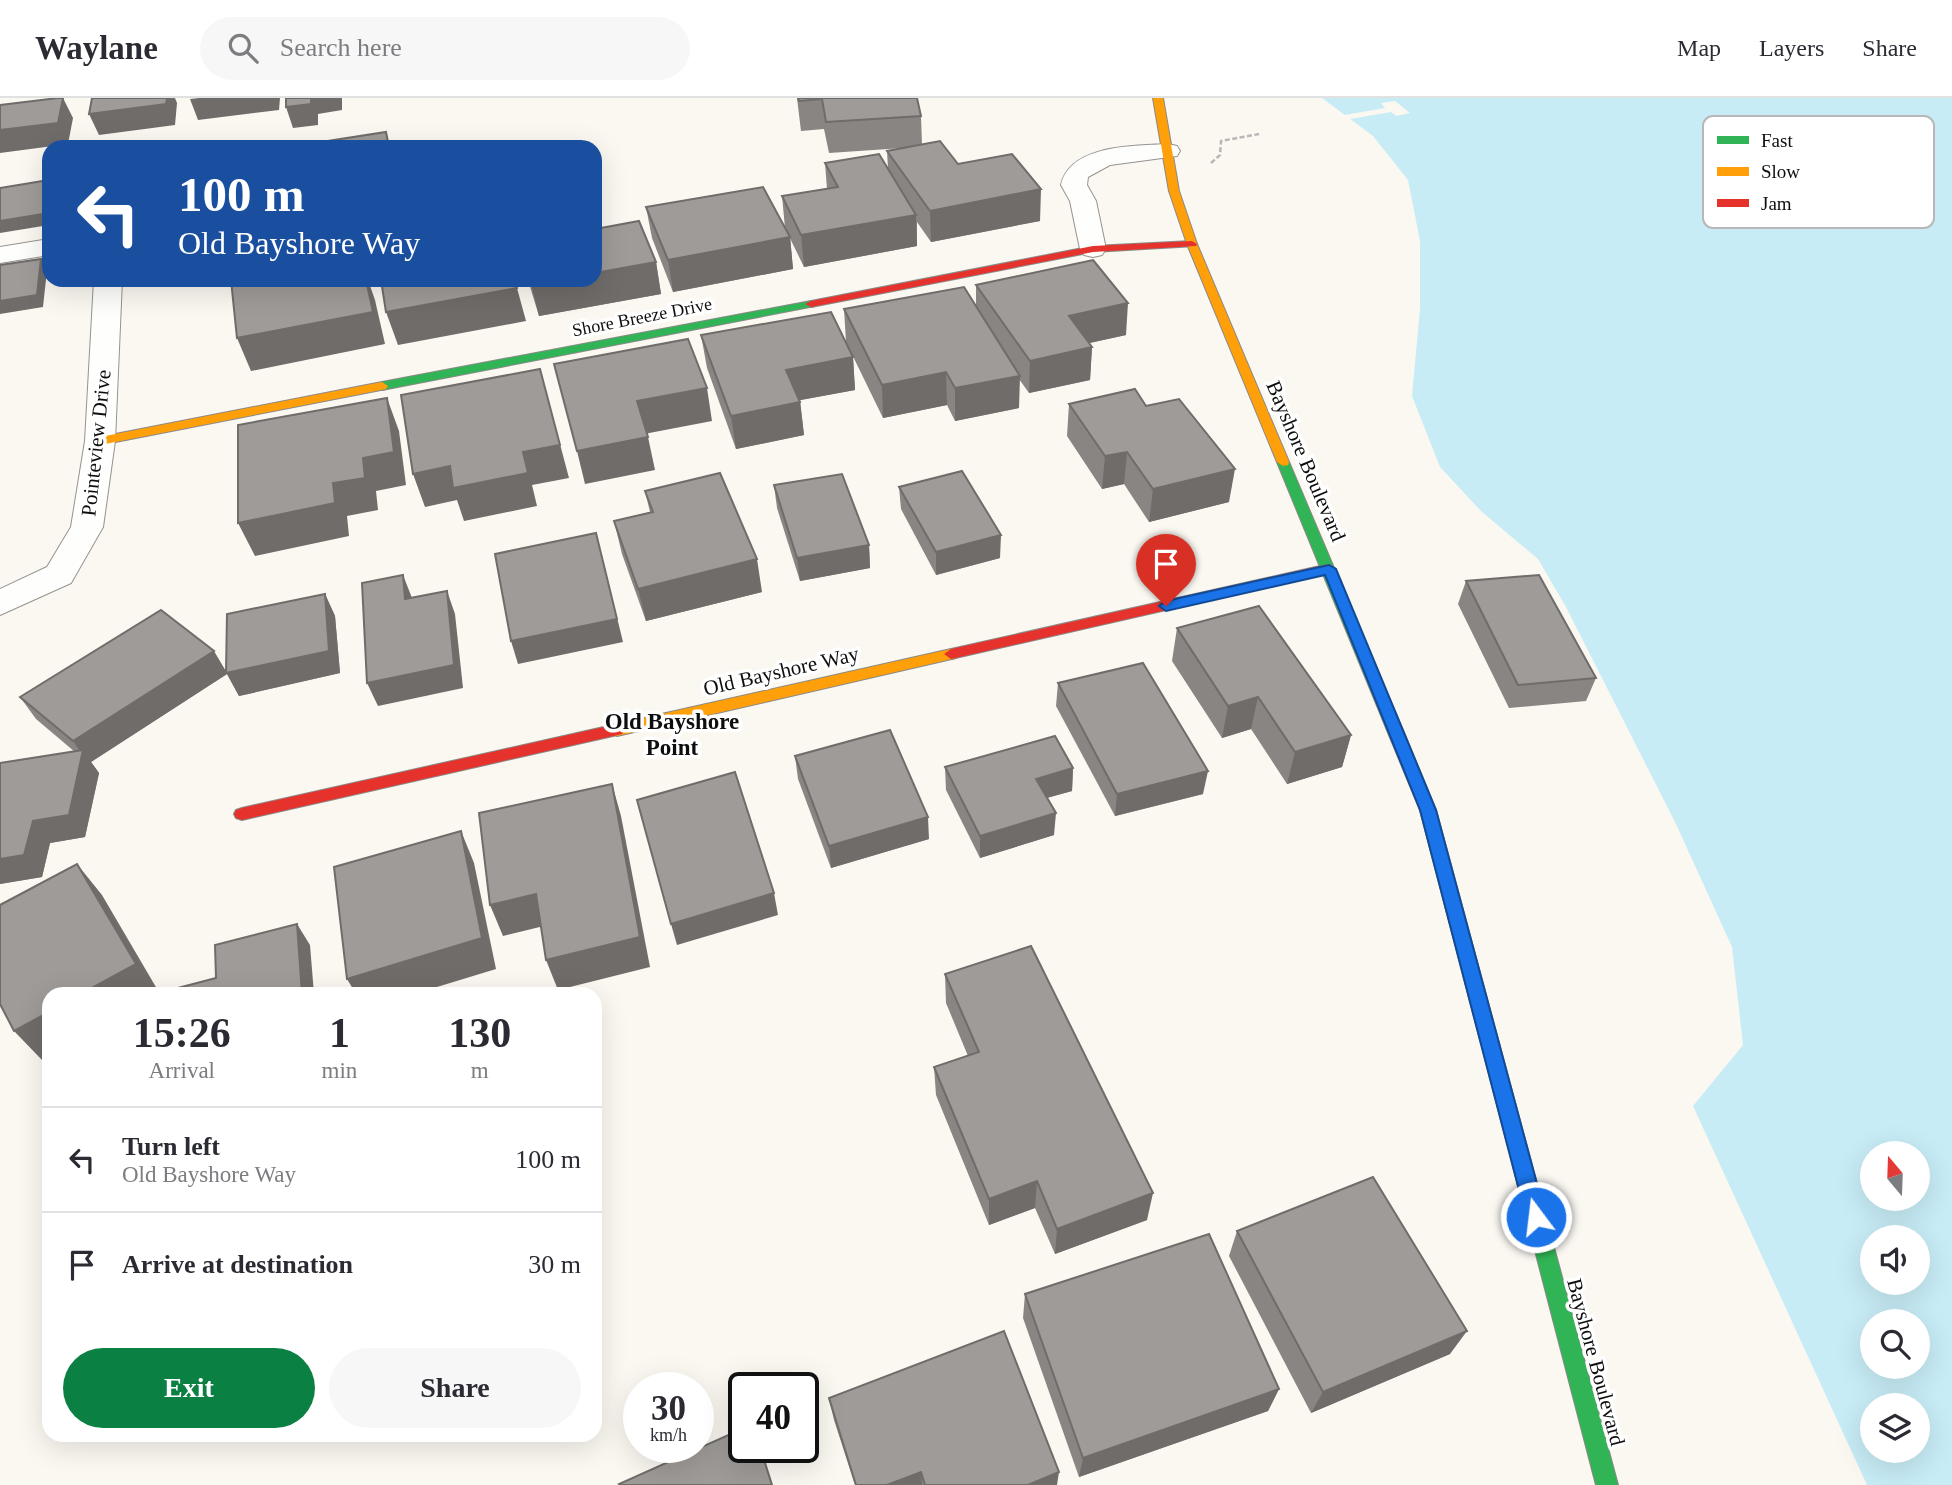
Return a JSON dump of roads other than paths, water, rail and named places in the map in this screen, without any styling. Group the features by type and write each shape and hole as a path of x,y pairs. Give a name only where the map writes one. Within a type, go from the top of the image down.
{"street":[{"name":"Bayshore Boulevard","path":"1158,98 1174,191 1192,244 1428,810 1607,1485"},
{"path":"1093,249 1083,201 1074,185 1077,174 1088,164 1122,155 1168,151"},
{"name":"Shore Breeze Drive","path":"100,441 1093,249 1192,244"},
{"path":"0,255 42,248"},
{"name":"Pointeview Drive","path":"0,603 59,575 87,527 100,441 108,287"},
{"name":"Old Bayshore Way","path":"242,814 1329,569"}],"water":[{"path":"1322,98 1952,98 1952,1485 1867,1485 1693,1106 1743,1045 1732,947 1676,824 1566,607 1538,559 1481,511 1440,467 1412,396 1420,309 1420,241 1408,180 1373,136"}],"district":[{"name":"Old Bayshore Point","path":"672,734"}]}
